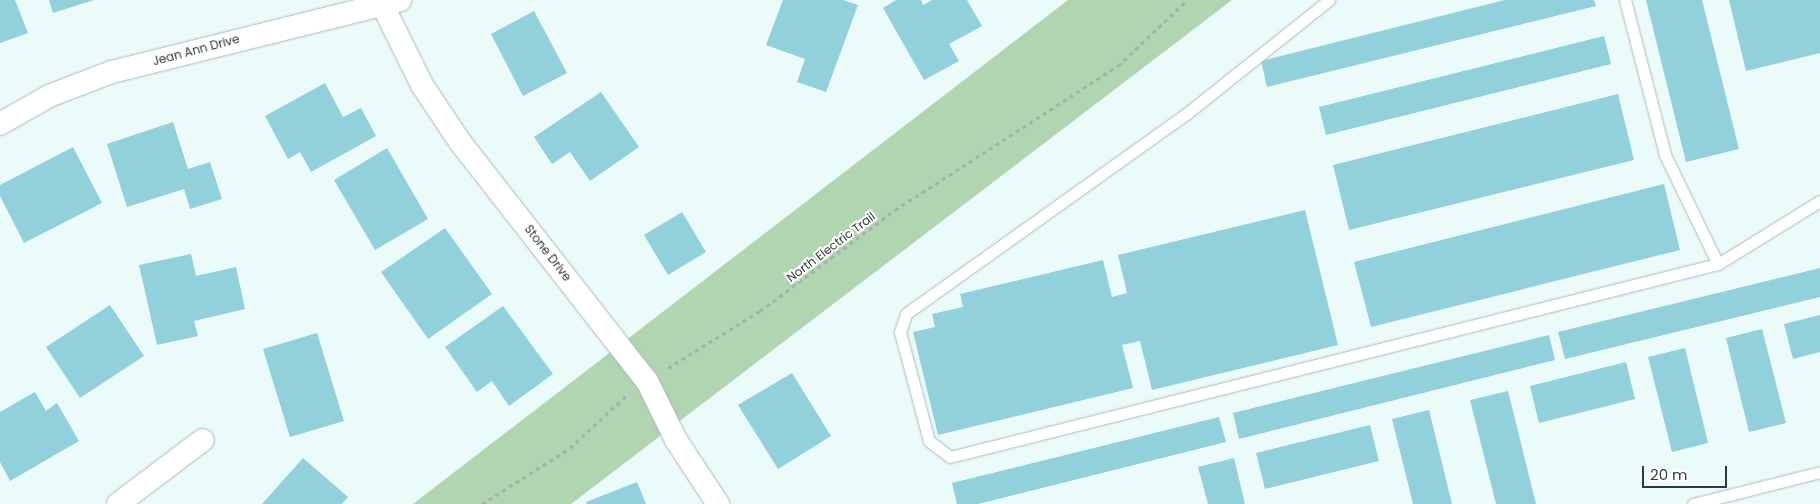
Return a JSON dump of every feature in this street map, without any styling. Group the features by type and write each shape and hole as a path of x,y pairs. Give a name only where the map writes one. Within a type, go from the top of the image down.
{"street":[{"name":"Stone Drive","path":"387,2 422,85 460,142 648,380 676,440 718,504"},
{"name":"Jean Ann Drive","path":"0,124 49,96 112,72 387,2"},
{"path":"118,504 203,440"}],"lane":[{"path":"1329,0 1186,114 906,314 900,332 929,442 950,457 1718,264 1820,201"},
{"path":"1625,0 1665,156 1718,264"},
{"path":"1693,504 1820,472"}],"path":[{"name":"North Electric Trail","path":"482,504 570,448 648,380 760,311 895,210 1118,66 1187,0"}],"green space":[{"path":"1068,0 1232,0 571,504 413,504"}],"building":[{"path":"0,0 15,0 28,33 0,43"},
{"path":"49,0 94,0 53,13"},
{"path":"783,0 843,0 858,5 826,92 797,82 805,59 766,45"},
{"path":"896,0 921,0 923,5 932,0 967,0 982,26 949,44 959,61 924,80 883,8"},
{"path":"1505,0 1594,0 1596,6 1267,87 1261,61"},
{"path":"1646,0 1702,0 1739,149 1686,162"},
{"path":"1729,0 1820,0 1820,53 1746,71"},
{"path":"534,11 567,73 523,96 491,34"},
{"path":"1604,36 1611,64 1326,135 1319,107"},
{"path":"325,83 343,117 361,108 376,136 311,172 300,152 288,159 265,116"},
{"path":"601,92 639,147 590,181 570,152 552,164 534,137"},
{"path":"1618,94 1634,160 1349,230 1333,165"},
{"path":"173,122 188,169 210,162 222,199 190,209 184,189 127,207 107,144"},
{"path":"73,147 102,203 24,243 0,196 0,185"},
{"path":"387,148 428,219 375,250 334,180"},
{"path":"1664,184 1680,250 1371,327 1354,262"},
{"path":"1305,210 1338,345 1152,390 1140,341 1122,345 1133,388 938,435 913,332 935,327 932,314 963,307 960,294 1103,260 1112,297 1127,293 1118,255"},
{"path":"682,212 706,252 668,275 644,235"},
{"path":"445,228 492,294 428,339 381,272"},
{"path":"191,254 196,276 236,267 245,309 194,321 198,336 157,345 139,265"},
{"path":"1820,268 1820,297 1565,359 1558,332"},
{"path":"110,305 144,356 80,398 46,347"},
{"path":"503,306 553,374 509,406 492,381 477,392 445,347"},
{"path":"1820,315 1820,352 1793,359 1784,324"},
{"path":"1762,329 1786,423 1749,432 1726,338"},
{"path":"317,333 344,421 290,437 263,349"},
{"path":"1549,335 1555,360 1239,439 1233,413"},
{"path":"1685,348 1708,443 1672,452 1648,357"},
{"path":"1626,362 1635,399 1539,423 1530,386"},
{"path":"792,373 831,436 778,469 738,405"},
{"path":"1508,391 1536,504 1496,504 1470,400"},
{"path":"35,392 46,411 57,403 79,441 10,481 0,462 0,412"},
{"path":"1429,410 1452,504 1413,504 1392,419"},
{"path":"1219,417 1226,442 978,504 957,504 952,483"},
{"path":"1370,425 1379,461 1265,489 1256,453"},
{"path":"303,458 348,497 342,504 262,504"},
{"path":"1234,458 1245,504 1208,504 1198,467"},
{"path":"637,482 646,504 587,504 586,502"}]}
